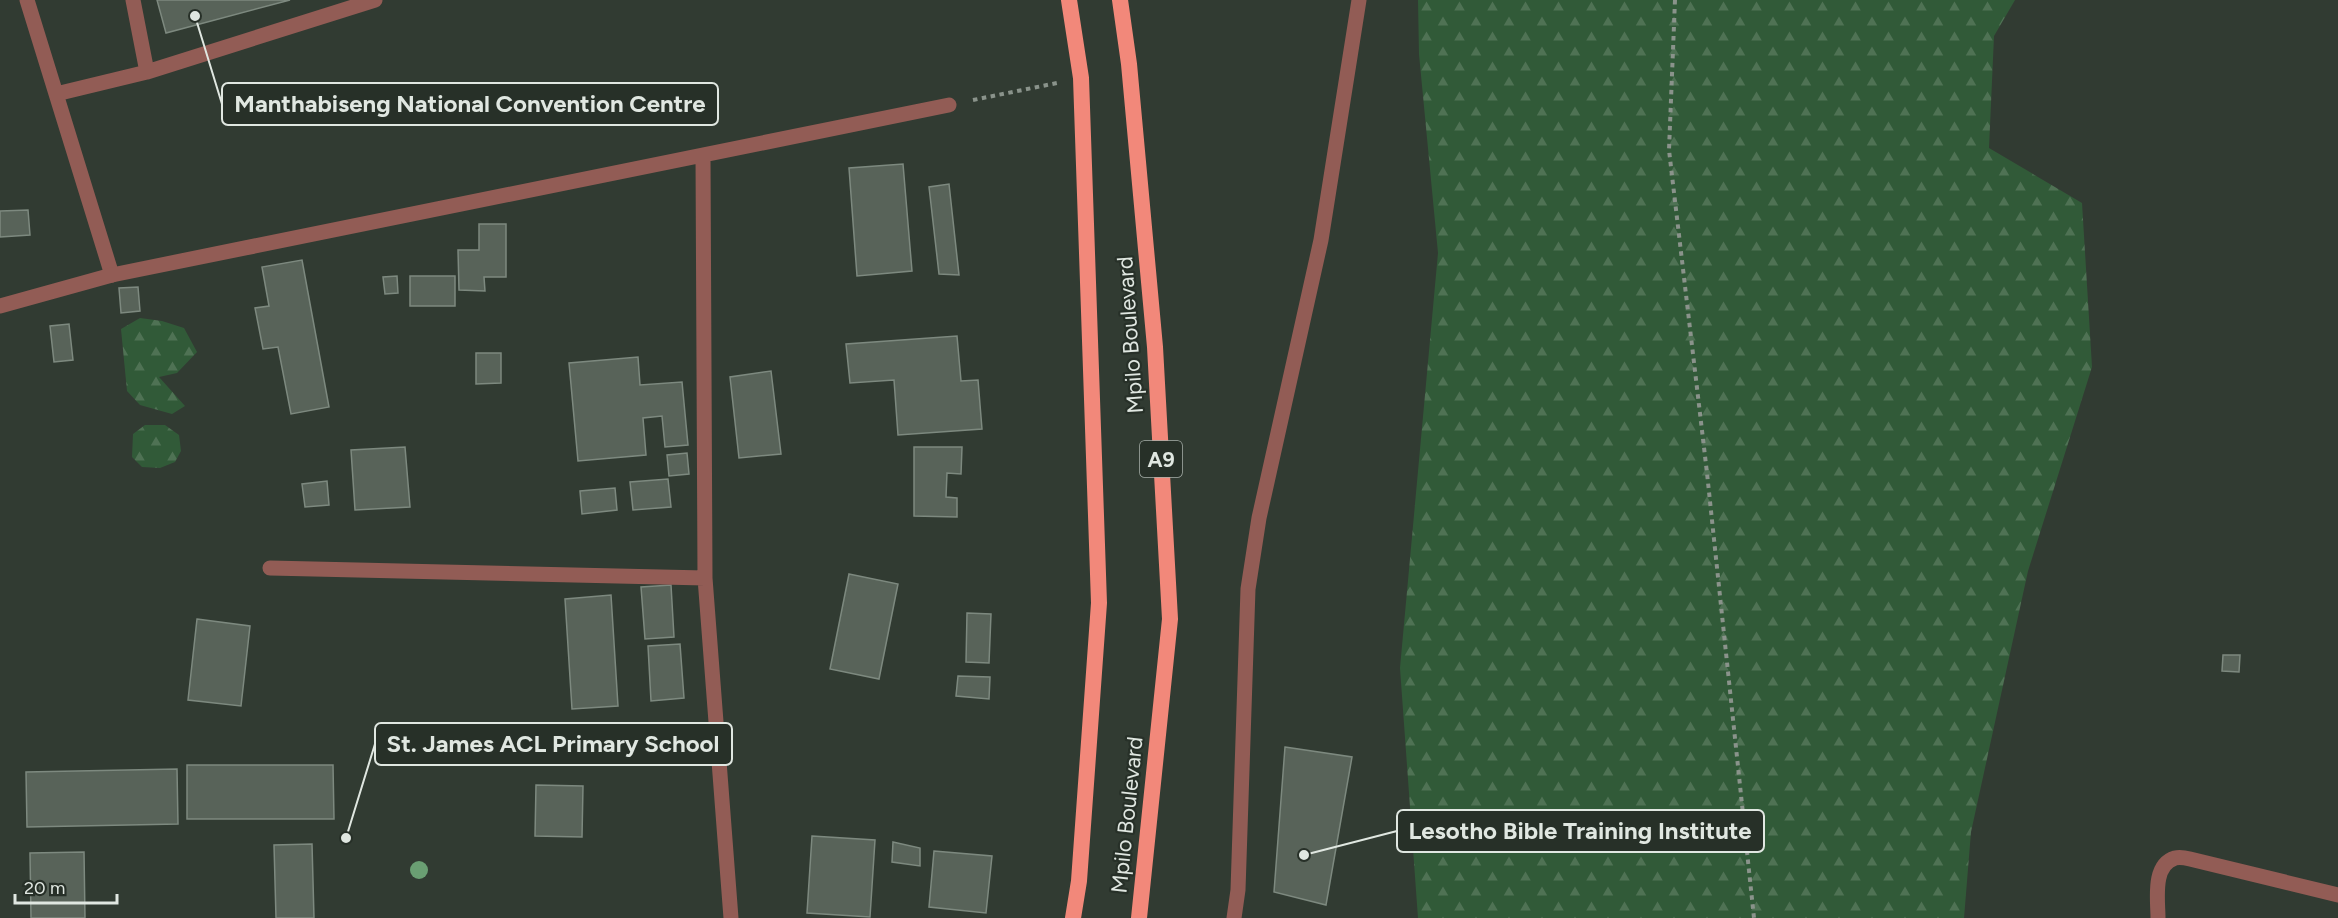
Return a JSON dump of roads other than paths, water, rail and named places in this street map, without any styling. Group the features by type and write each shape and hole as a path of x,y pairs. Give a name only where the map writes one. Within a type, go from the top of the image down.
{"highway":[{"name":"Mpilo Boulevard","path":"1069,0 1081,78 1098,603 1079,881 1073,918"},
{"name":"Mpilo Boulevard","path":"1120,0 1130,76 1155,347 1170,619 1139,918"}],"street":[{"path":"27,0 112,275"},
{"path":"133,0 147,72"},
{"path":"56,94 147,72 375,0"},
{"path":"1234,918 1238,890 1248,590 1259,519 1321,240 1359,0"},
{"path":"0,306 112,275 949,105"},
{"path":"703,155 705,578 731,918"},
{"path":"270,568 705,578"},
{"path":"2158,918 2158,880 2163,867 2175,858 2190,859 2338,895"}],"place":[{"name":"Manthabiseng National Convention Centre","path":"195,16"},
{"name":"St. James ACL Primary School","path":"346,838"},
{"name":"Lesotho Bible Training Institute","path":"1304,855"}]}
